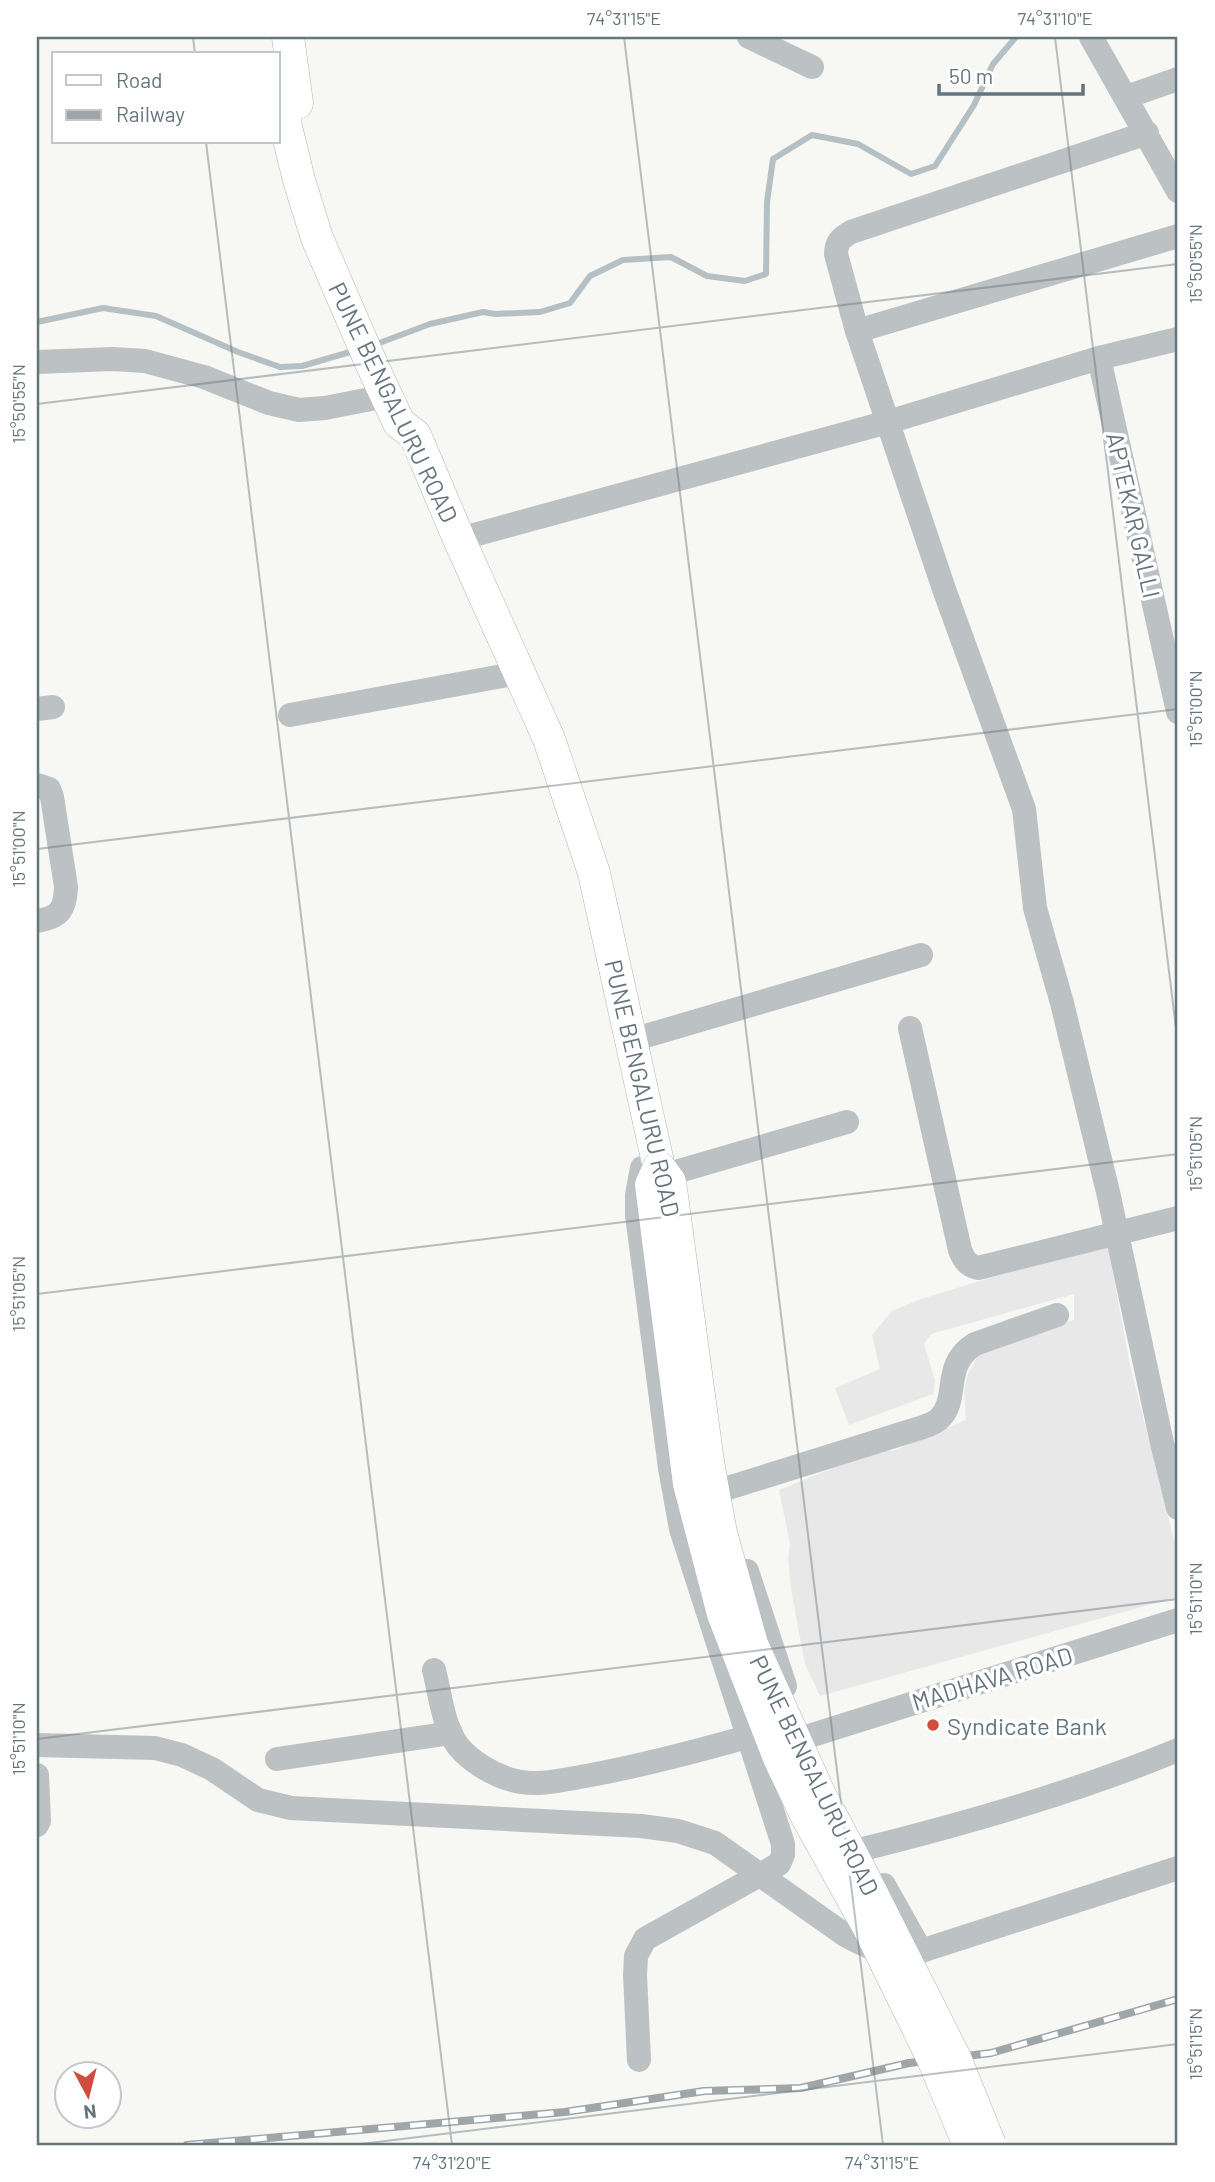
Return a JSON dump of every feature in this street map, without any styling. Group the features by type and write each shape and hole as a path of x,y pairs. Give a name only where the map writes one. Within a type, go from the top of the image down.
{"main road":[{"path":"288,37 298,110 311,165 364,320"},
{"name":"PUNE BENGALURU ROAD","path":"280,90 299,180 317,238 364,320 382,363 386,396 399,423 415,435 549,738 594,873 632,1040 670,1182 708,1462 721,1533 752,1644 819,1793 955,2058 990,2145"},
{"path":"382,363 415,414 415,435"},
{"path":"664,1161 651,1185 688,1484 723,1614 779,1758 807,1817 875,1941 933,2059 969,2145"}],"street":[{"path":"749,37 812,67"},
{"path":"1091,37 1178,191"},
{"path":"1126,97 1178,79"},
{"path":"1147,133 851,232 841,238 836,246 836,254 857,331 945,592 1024,809 1035,908 1062,1003 1178,1508"},
{"path":"857,331 1178,236"},
{"path":"459,539 888,422 1099,358 1178,339"},
{"name":"APTEKAR GALLI","path":"1099,358 1178,712"},
{"path":"37,362 113,359 145,361 204,377 269,403 299,410 325,408 386,396"},
{"path":"290,715 519,673"},
{"path":"37,785 49,789 52,797 66,887 61,911 50,918 37,921"},
{"path":"632,1040 921,955"},
{"path":"909,1028 964,1261 971,1266 978,1268 1178,1218"},
{"path":"639,2060 635,1975 636,1956 645,1939 779,1864 783,1855 783,1844 681,1529 670,1468 637,1215 641,1169 664,1161 847,1122"},
{"path":"664,1161 687,1197 720,1454 731,1510 752,1587 787,1694 806,1737 839,1806 921,1951"},
{"path":"727,1488 920,1428 940,1419 948,1406 956,1364 964,1351 975,1344 1057,1315"},
{"name":"MADHAVA ROAD","path":"806,1737 1178,1620"},
{"path":"434,1670 450,1733 458,1746 473,1760 512,1780 533,1783 618,1770 747,1737"},
{"path":"277,1759 450,1733"},
{"path":"37,1745 155,1748 182,1755 212,1769 258,1800 291,1808 641,1826 678,1831 715,1843 788,1896 865,1946 895,1955 921,1951 1178,1868"},
{"path":"863,1849 971,1822 1108,1779 1178,1750"},
{"path":"37,1775 37,1825"}],"shaded area":[{"path":"1107,1242 1130,1365 1178,1556 1178,1597 820,1696 805,1664 792,1595 788,1559 790,1544 779,1490 875,1451 893,1451 966,1420 964,1391 968,1374 977,1357 992,1344 1074,1320 1074,1294 931,1334 924,1344 935,1380 933,1394 849,1425 835,1388 880,1369 872,1335 892,1311 921,1299"}],"waterway":[{"path":"374,345 430,324 483,312 540,312 570,303 590,276 623,260 671,257 707,276 745,281 766,274 767,202 773,159 812,135 858,144 911,174 935,166 974,105 993,64 1016,37"},
{"path":"37,322 103,308 156,316 238,352 280,367 302,366 357,350"}],"railway":[{"path":"187,2145 565,2112 704,2091 801,2088 909,2063 991,2053 1178,1999"}],"place":[{"name":"Syndicate Bank","path":"933,1725"}]}
